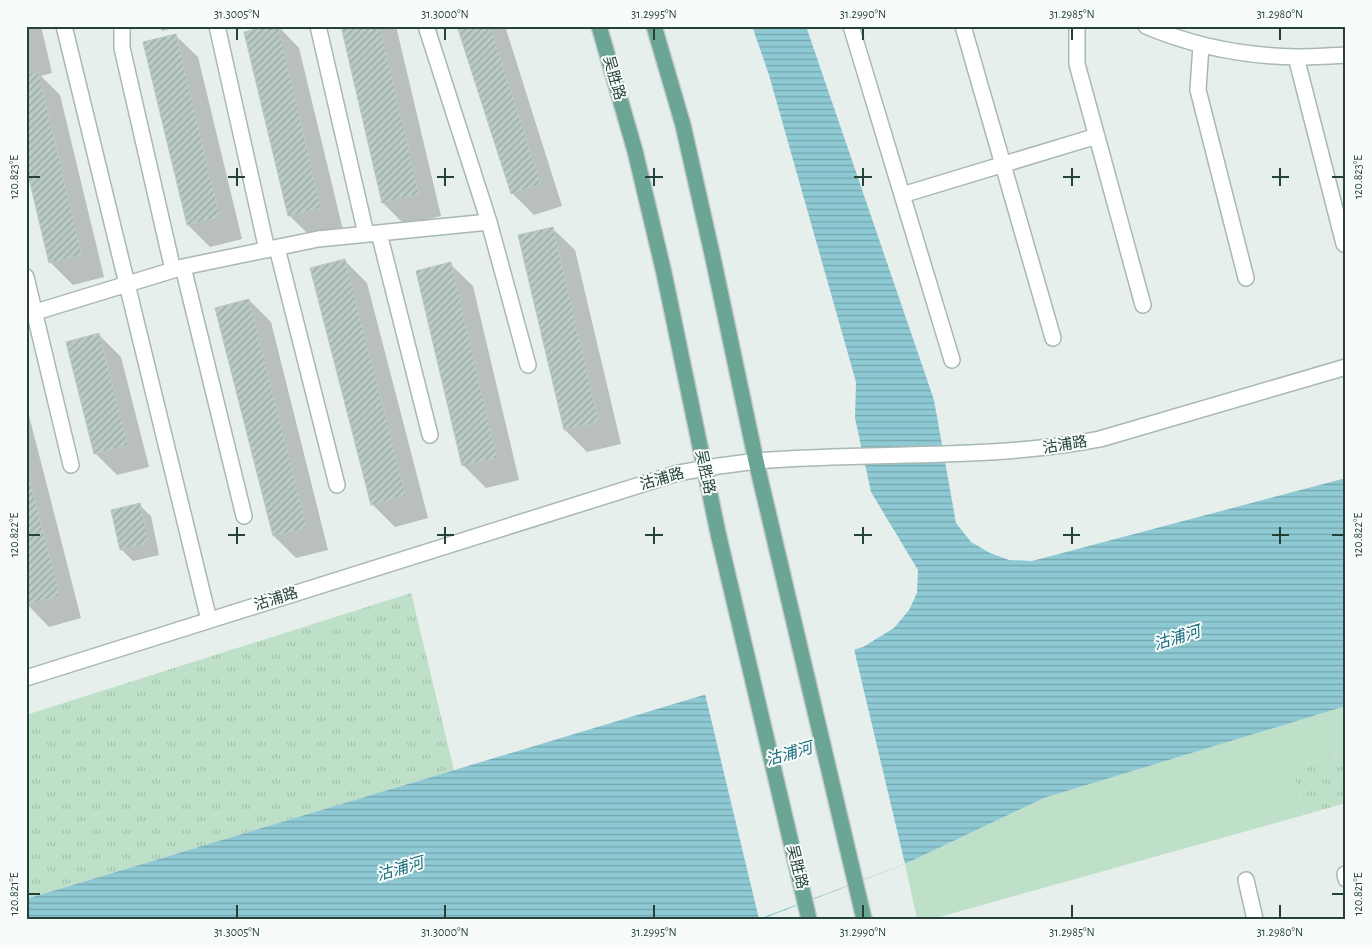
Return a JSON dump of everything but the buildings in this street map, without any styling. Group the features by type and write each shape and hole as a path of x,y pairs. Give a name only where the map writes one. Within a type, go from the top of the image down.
{"main road":[{"name":"吴胜路","path":"600,26 638,160 664,274 703,468 809,919"},
{"path":"654,26 685,134 756,461 864,919"}],"street":[{"path":"64,26 209,620"},
{"path":"122,26 122,48 178,269 244,516"},
{"path":"217,26 272,249 337,485"},
{"path":"318,26 373,234 430,435"},
{"path":"426,26 489,222 528,365"},
{"path":"851,26 952,360"},
{"path":"963,26 1053,338"},
{"path":"1077,26 1077,64 1143,305"},
{"path":"1146,26 1166,35 1201,45 1260,55 1296,57 1346,55"},
{"path":"1201,45 1198,90 1246,278"},
{"path":"1296,57 1344,244"},
{"path":"902,195 1097,136"},
{"path":"30,313 178,269 318,239 489,222"},
{"path":"26,277 30,313 71,464"},
{"name":"沽浦路","path":"26,678 678,473 756,461 1038,449 1100,439 1346,367"},
{"path":"1246,880 1255,919"}],"green space":[{"path":"411,593 454,770 26,899 26,715"},
{"path":"1346,706 1346,753 1293,768 1304,815 932,919 917,919 905,864 1044,798"},
{"path":"1346,753 1346,803 1304,815 1293,768"}],"water":[{"name":"沽浦河","path":"752,26 806,26 934,400 956,523 971,542 990,553 1009,560 1032,561 1346,478 1346,706 1044,798 905,864 762,919 26,919 26,899 863,647 894,628 909,610 917,593 918,570 871,492 855,418 856,382 769,75"}],"pier":[{"path":"854,649 905,864 759,919 705,694"}]}
